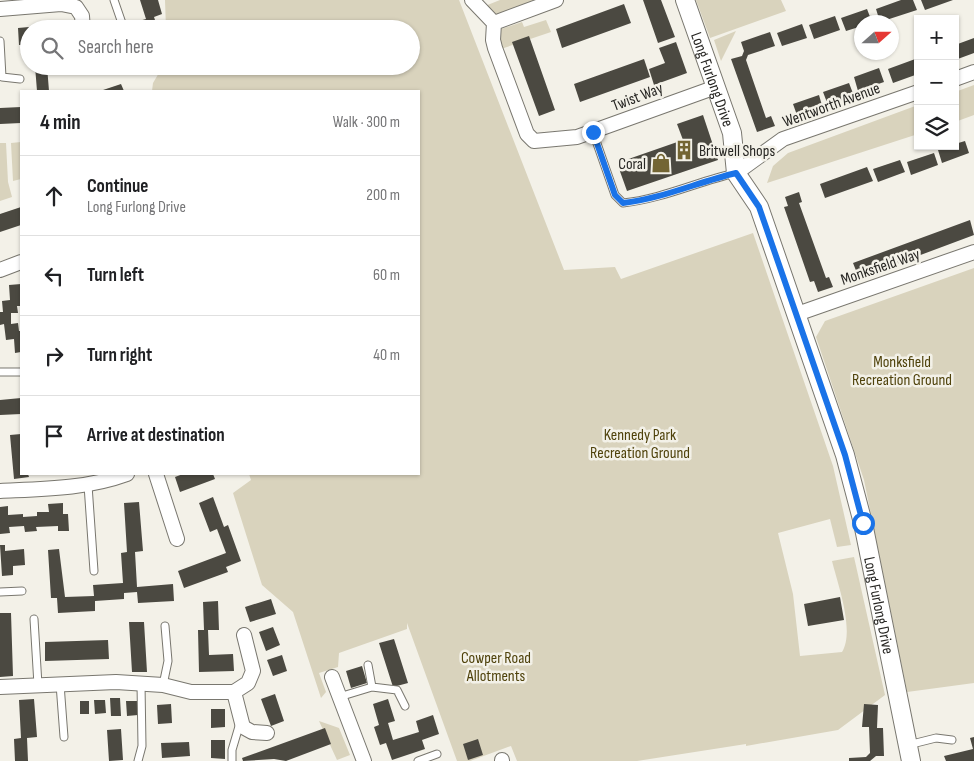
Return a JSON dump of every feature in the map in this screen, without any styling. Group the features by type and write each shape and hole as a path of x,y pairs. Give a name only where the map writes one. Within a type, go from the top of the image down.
{"street":[{"path":"472,0 494,23 556,0"},
{"name":"Long Furlong Drive","path":"685,0 732,133 736,173 759,207 845,455 863,523 909,753"},
{"path":"0,9 61,2 76,7 82,20"},
{"name":"Twist Way","path":"494,23 493,40 527,134 534,141 542,142 557,138 577,137 716,87"},
{"path":"959,78 974,72"},
{"name":"Wentworth Avenue","path":"736,173 783,139 914,93"},
{"name":"Monksfield Way","path":"797,314 974,252"},
{"path":"0,270 20,262"},
{"path":"0,491 88,485 123,475"},
{"path":"156,475 177,539"},
{"path":"0,687 116,682 163,685 191,692 234,692 248,683 253,671 244,635"},
{"path":"332,677 364,761"},
{"path":"234,692 240,723 252,732 267,733"}],"lane":[{"path":"114,0 121,20"},
{"path":"0,41 2,77 20,79"},
{"path":"593,132 615,195 623,203 646,201 708,180 736,173"},
{"path":"0,372 20,372"},
{"path":"88,485 94,571"},
{"path":"0,592 22,591"},
{"path":"34,619 38,685"},
{"path":"163,685 168,661 165,626"},
{"path":"368,665 372,687"},
{"path":"60,684 64,737"},
{"path":"138,761 142,746 141,684"},
{"path":"339,697 372,687 397,690 406,706"},
{"path":"232,761 232,750 240,723"},
{"path":"909,753 936,738 952,740"},
{"path":"418,761 437,754"}],"green space":[{"name":"Kennedy Park Recreation Ground","path":"165,0 459,0 564,270 615,267 621,279 753,233 833,466 851,545 837,547 830,519 778,533 793,594 800,656 842,652 846,643 846,620 832,561 854,557 885,695 838,730 746,746 746,744 637,761 517,761 511,746 470,761 457,761 407,623 407,629 339,653 338,667 319,673 326,692 321,698 293,612 262,585 233,493 251,480 249,475 420,475 420,90 152,90 153,83 158,75 420,75 420,20 166,20"},
{"path":"500,0 536,1 497,19 485,6"},
{"path":"696,0 781,0 786,11 710,38"},
{"path":"546,20 551,32 501,49 498,43 501,29 522,22 524,27"},
{"path":"736,31 721,61 714,40"},
{"path":"974,85 974,115 959,121 959,105 959,91"},
{"path":"914,106 914,135 767,183 773,166 788,153"},
{"path":"20,142 20,179 13,181 11,143"},
{"path":"0,143 6,143 8,182 12,197 0,201"},
{"name":"Monksfield Recreation Ground","path":"974,268 974,683 907,692 864,480 816,337 825,321"},
{"path":"319,721 339,728 350,755 337,760"}],"building":[{"path":"140,0 158,0 162,14 154,17 155,20 142,20 146,19"},
{"path":"643,0 661,0 675,37 658,43"},
{"path":"901,0 913,0 917,10 899,16 878,15 876,9"},
{"path":"921,0 953,0 925,10"},
{"path":"624,4 631,23 562,48 556,29"},
{"path":"867,9 869,15 854,15 854,28 846,31 841,18"},
{"path":"835,16 840,30 814,39 809,25"},
{"path":"802,24 807,38 782,46 777,33"},
{"path":"18,28 20,28 20,45 19,45"},
{"path":"770,32 775,46 748,55 746,60 766,118 771,116 775,126 757,132 731,59 742,56 744,51 741,42"},
{"path":"529,36 555,110 539,116 512,42"},
{"path":"974,38 974,53 959,59 959,44"},
{"path":"676,42 687,73 654,85 649,69 665,63 659,48"},
{"path":"644,59 650,77 580,102 574,84"},
{"path":"914,59 914,75 893,83 888,69"},
{"path":"879,68 884,82 858,91 854,77"},
{"path":"36,75 48,75 49,90 37,90"},
{"path":"849,83 854,96 828,105 823,92"},
{"path":"121,84 124,90 103,90"},
{"path":"819,95 823,109 798,118 793,104"},
{"path":"20,107 20,123 0,124 0,108"},
{"name":"Britwell Shops","path":"703,115 718,160 627,191 617,163 683,140 677,124"},
{"path":"965,141 969,153 942,163 938,150 959,150 959,143"},
{"path":"934,153 938,165 911,175 907,162"},
{"path":"900,160 905,172 878,182 873,169"},
{"path":"867,167 873,181 825,198 820,184"},
{"path":"799,192 802,202 799,203 826,278 829,277 833,287 818,292 814,281 810,282 784,207 788,206 785,197"},
{"path":"20,207 20,225 0,232 0,214"},
{"path":"970,220 974,235 859,278 853,263"},
{"path":"20,284 20,306 17,306 18,313 11,313 11,324 18,323 20,331 20,352 15,353 14,339 6,340 4,324 0,325 0,312 3,312 2,301 10,300 9,285"},
{"path":"20,398 20,414 0,415 0,400"},
{"path":"20,434 20,475 28,475 29,477 14,479 10,435"},
{"path":"180,475 213,475 215,479 180,492 175,477"},
{"path":"213,497 224,527 228,525 241,561 226,567 228,572 184,588 178,571 226,553 217,529 210,532 199,503"},
{"path":"139,502 143,551 135,552 137,587 173,584 174,601 138,603 137,592 124,593 124,599 95,601 95,611 58,613 57,598 51,598 48,550 59,549 65,597 94,596 93,585 123,583 121,553 127,552 124,503"},
{"path":"63,503 63,514 68,514 69,531 58,531 58,526 36,527 37,531 25,532 24,526 9,527 10,533 0,534 0,507 8,506 8,515 23,514 23,517 37,516 37,512 49,512 48,504"},
{"path":"0,545 5,545 5,551 24,549 25,565 13,566 13,575 2,576"},
{"path":"840,597 844,620 808,626 804,604"},
{"path":"271,599 276,614 250,622 245,607"},
{"path":"218,601 219,630 208,630 209,655 233,654 234,671 199,672 198,630 204,630 203,602"},
{"path":"0,613 11,613 13,676 0,677"},
{"path":"129,622 144,622 147,672 132,672"},
{"path":"273,627 280,645 266,651 259,632"},
{"path":"394,639 408,683 393,687 379,643"},
{"path":"108,640 109,659 45,661 45,642"},
{"path":"282,655 287,671 273,676 267,660"},
{"path":"362,666 367,683 351,688 346,671"},
{"path":"275,694 284,721 271,726 261,699"},
{"path":"110,698 120,698 121,716 111,716"},
{"path":"34,699 37,737 27,738 28,761 15,761 14,739 21,738 19,700"},
{"path":"388,699 395,721 388,723 393,740 419,732 416,721 433,715 439,734 422,740 425,749 392,760 386,743 380,745 374,727 379,725 373,704"},
{"path":"94,700 105,700 106,713 95,714"},
{"path":"80,701 89,701 89,714 80,714"},
{"path":"126,701 137,701 138,715 127,716"},
{"path":"171,704 172,723 158,724 157,705"},
{"path":"864,704 878,705 877,728 883,728 884,756 876,756 870,761 849,761 849,758 866,757 870,753 869,727 862,727"},
{"path":"211,709 225,709 225,727 211,728"},
{"path":"325,728 331,744 286,761 274,759 243,761 242,758"},
{"path":"121,729 123,760 109,761 107,730"},
{"path":"974,737 974,761 946,761 944,756 973,749 970,738"},
{"path":"478,739 483,755 468,760 463,744"},
{"path":"211,740 225,740 225,759 211,758"},
{"path":"189,742 190,756 162,758 161,743"}],"place":[{"name":"Britwell Shops","path":"684,150"},
{"name":"Coral","path":"661,163"}],"route":[{"path":"593,132 615,195 623,203 646,201 674,190 736,173 759,207 845,455 863,523"}],"park label":[{"name":"Cowper Road Allotments","path":"496,666"}]}
